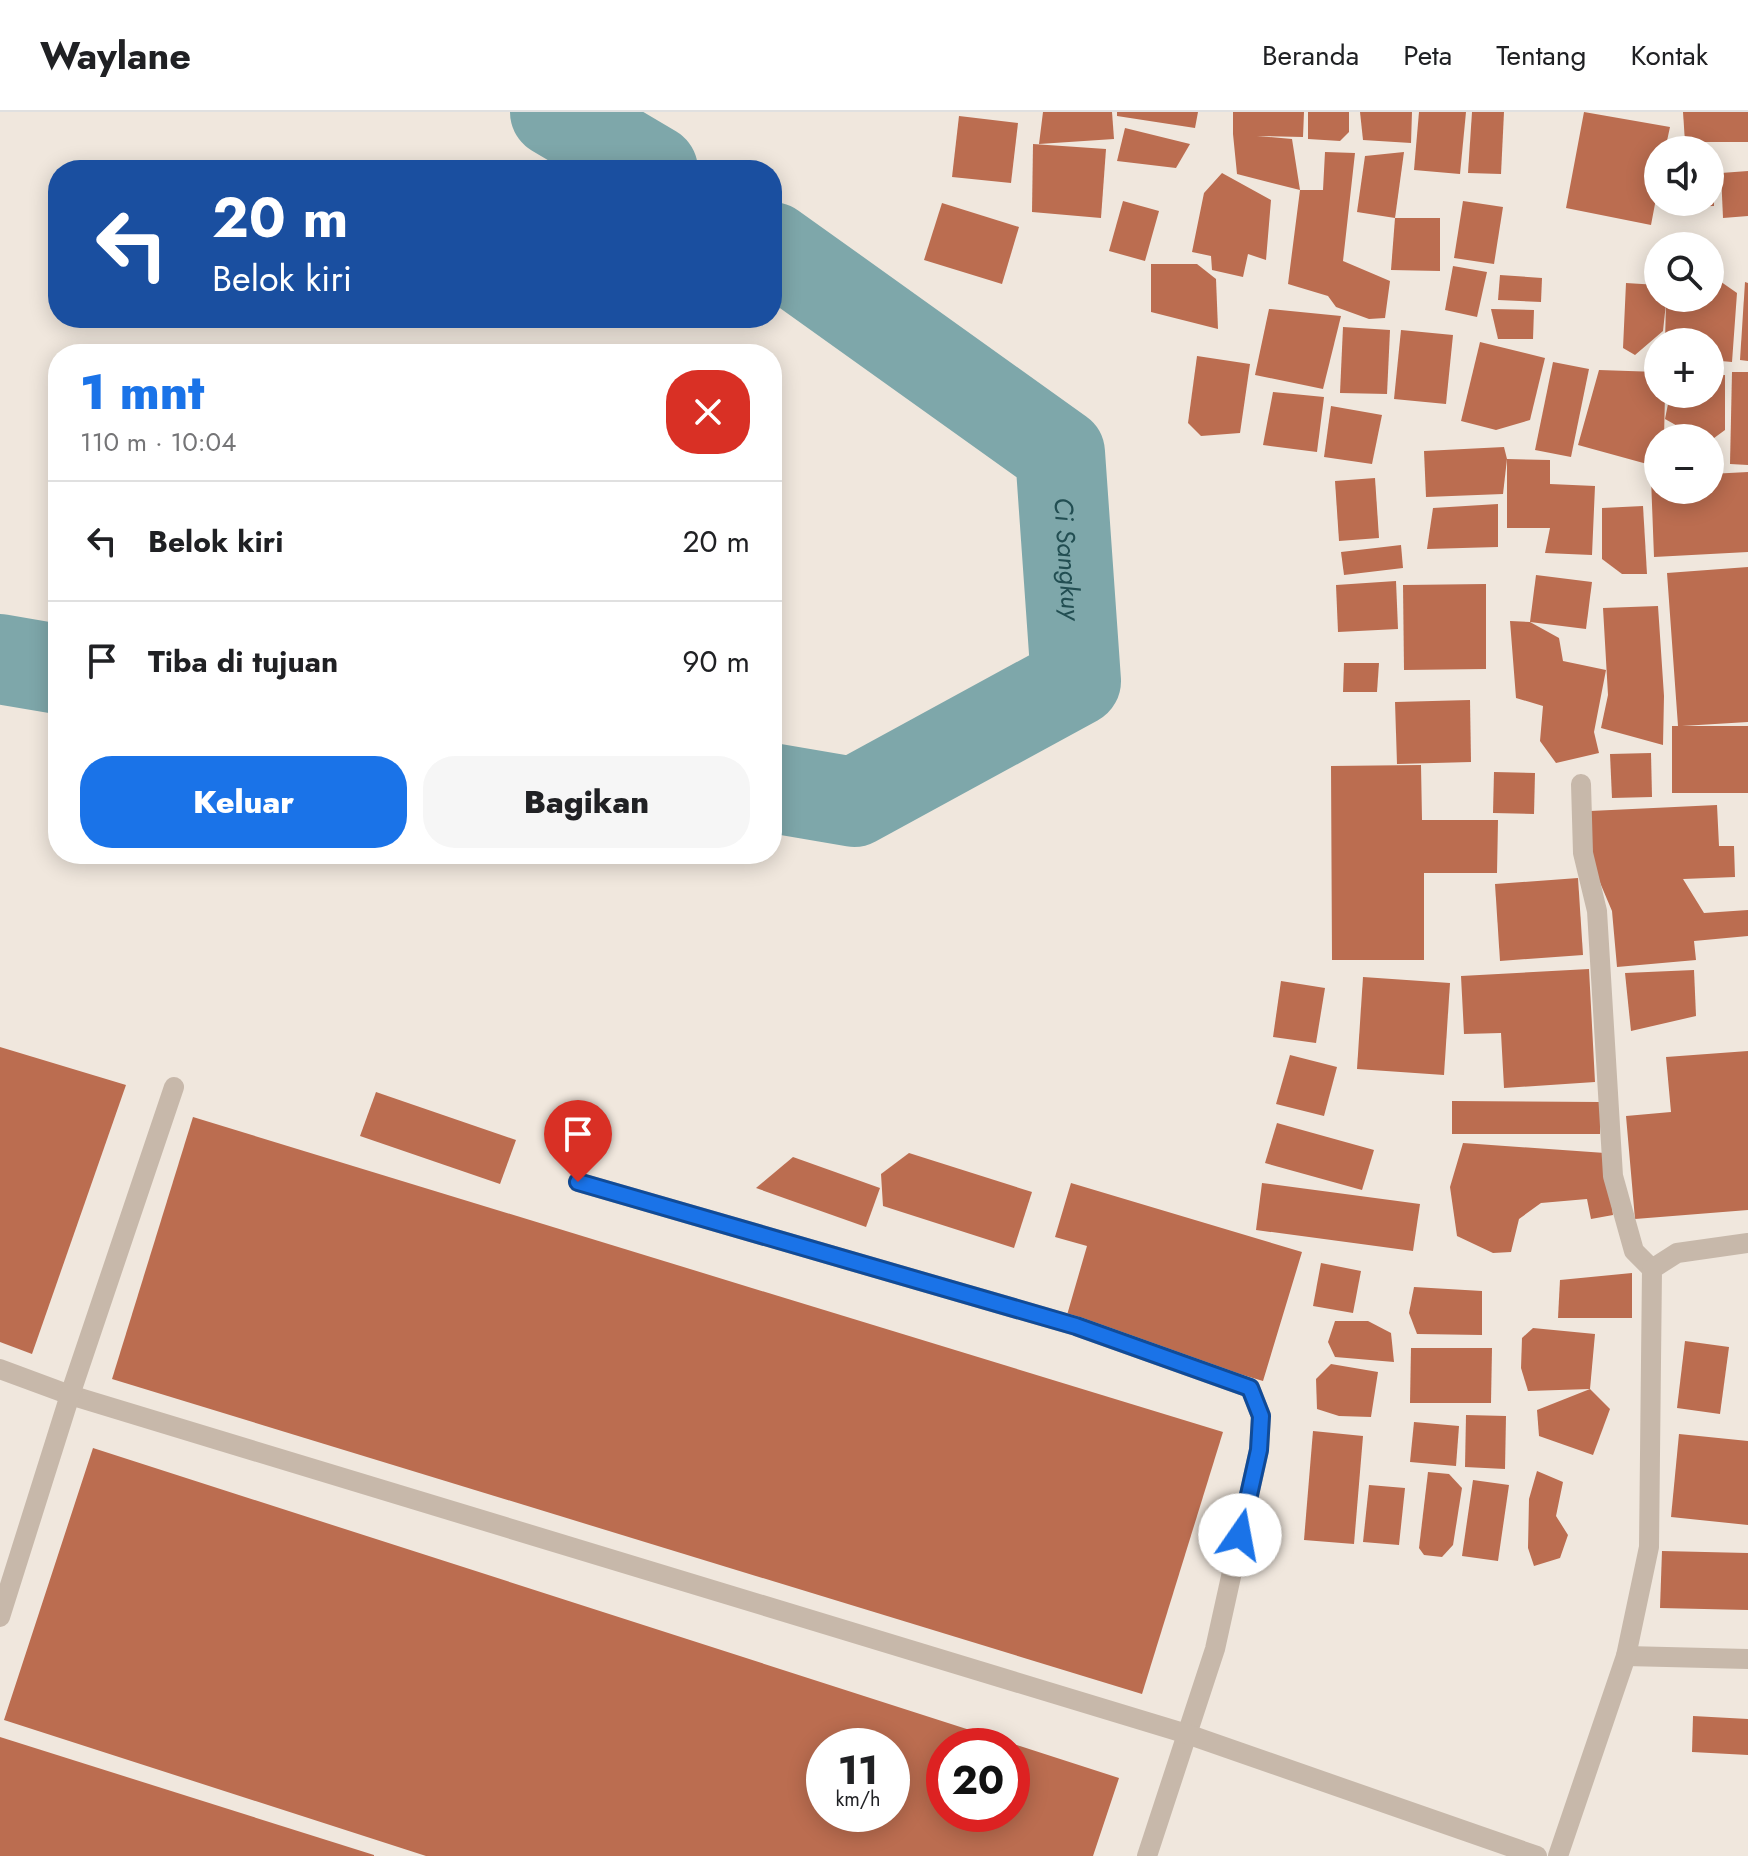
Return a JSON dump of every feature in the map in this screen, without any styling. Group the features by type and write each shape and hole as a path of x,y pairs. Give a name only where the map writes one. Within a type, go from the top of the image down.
{"street":[{"path":"1558,1856 1626,1656 1649,1547 1652,1269 1634,1251 1613,1176 1597,911 1583,853 1581,784"},
{"path":"0,1617 70,1395 174,1087"},
{"path":"578,1182 1076,1326 1250,1388 1261,1416 1259,1450 1215,1649 1147,1856"},
{"path":"1652,1269 1677,1253 1748,1243"},
{"path":"0,1369 70,1395 1187,1734 1537,1856"},
{"path":"1626,1656 1748,1659"}],"building":[{"path":"1043,112 1112,112 1114,139 1039,144"},
{"path":"1117,112 1198,112 1195,128 1117,116"},
{"path":"1233,112 1304,112 1303,137 1257,136 1292,139 1300,190 1237,174"},
{"path":"1308,112 1349,112 1349,132 1340,141 1308,139"},
{"path":"1360,112 1412,112 1411,143 1363,140"},
{"path":"1419,112 1466,112 1460,174 1414,170"},
{"path":"1472,112 1504,112 1501,174 1468,173"},
{"path":"1584,112 1670,127 1668,136 1644,136 1644,216 1653,216 1651,225 1566,208"},
{"path":"1683,112 1748,112 1748,142 1724,142 1724,136 1685,136"},
{"path":"959,116 1018,123 1011,183 952,177"},
{"path":"1125,128 1190,144 1176,168 1117,161"},
{"path":"1033,144 1106,149 1101,218 1032,212"},
{"path":"1325,152 1355,153 1343,261 1390,281 1385,318 1369,319 1336,307 1328,296 1288,284 1300,190 1323,190"},
{"path":"1404,152 1395,218 1357,212 1365,156"},
{"path":"1748,171 1748,216 1723,218 1724,173"},
{"path":"1222,173 1271,200 1266,260 1248,254 1243,277 1212,270 1211,256 1192,252 1204,193"},
{"path":"1123,201 1159,211 1145,261 1109,251"},
{"path":"1463,201 1503,207 1494,264 1454,258"},
{"path":"942,203 1019,227 1002,284 924,260"},
{"path":"1395,218 1440,218 1440,271 1391,270"},
{"path":"1151,264 1197,264 1216,279 1218,329 1151,312"},
{"path":"1453,266 1487,272 1477,317 1445,310"},
{"path":"1500,275 1542,278 1541,302 1498,300"},
{"path":"1745,282 1748,283 1748,361 1740,360"},
{"path":"1626,283 1644,284 1644,312 1665,312 1663,328 1644,328 1644,347 1635,355 1623,348"},
{"path":"1724,284 1737,293 1732,362 1724,361 1724,328 1665,328 1666,312 1724,312"},
{"path":"1269,309 1341,316 1323,389 1255,375"},
{"path":"1491,309 1534,310 1533,339 1498,339"},
{"path":"1343,327 1390,330 1387,394 1340,393"},
{"path":"1401,330 1453,335 1446,404 1394,399"},
{"path":"1480,342 1545,358 1530,420 1496,430 1461,421"},
{"path":"1197,356 1250,364 1240,433 1201,436 1188,423"},
{"path":"1553,362 1589,369 1571,457 1535,450"},
{"path":"1599,370 1644,372 1644,408 1665,408 1664,424 1644,424 1644,463 1578,445"},
{"path":"1732,372 1748,372 1748,465 1730,464"},
{"path":"1725,375 1724,431 1724,424 1674,424 1665,419 1667,408 1724,408"},
{"path":"1273,392 1324,397 1317,452 1263,445"},
{"path":"1331,406 1382,415 1372,464 1324,457"},
{"path":"1504,447 1507,459 1503,494 1426,497 1424,451"},
{"path":"1507,459 1550,460 1550,484 1595,486 1592,555 1545,553 1550,528 1507,528"},
{"path":"1748,472 1748,552 1654,557 1652,504 1724,504 1724,473"},
{"path":"1375,478 1379,538 1339,541 1335,481"},
{"path":"1498,504 1498,547 1427,549 1433,508"},
{"path":"1643,506 1647,574 1622,574 1602,559 1602,508"},
{"path":"1401,545 1403,568 1344,575 1341,552"},
{"path":"1748,567 1748,722 1682,726 1748,726 1748,793 1672,793 1672,726 1678,726 1667,573"},
{"path":"1536,575 1592,582 1586,629 1530,622"},
{"path":"1396,581 1398,629 1338,632 1336,585"},
{"path":"1486,584 1486,669 1404,670 1403,585"},
{"path":"1658,606 1664,696 1663,745 1601,728 1608,695 1603,608"},
{"path":"1510,621 1530,622 1559,638 1563,661 1606,670 1594,732 1599,753 1556,763 1540,741 1543,706 1516,698"},
{"path":"1344,663 1379,663 1377,692 1343,692"},
{"path":"1470,700 1471,762 1397,764 1395,702"},
{"path":"1651,753 1652,797 1612,798 1610,754"},
{"path":"1421,765 1422,820 1498,820 1497,873 1424,873 1424,960 1332,960 1331,766"},
{"path":"1494,772 1535,773 1534,814 1493,813"},
{"path":"1717,805 1719,846 1734,846 1735,877 1683,879 1704,913 1748,910 1748,936 1694,941 1696,960 1617,967 1612,911 1593,866 1590,811"},
{"path":"1578,878 1583,955 1500,961 1495,884"},
{"path":"1589,969 1595,1082 1504,1088 1501,1033 1464,1034 1461,976"},
{"path":"1694,970 1696,1016 1631,1031 1625,973"},
{"path":"1363,977 1450,983 1444,1075 1357,1069"},
{"path":"1281,981 1325,988 1316,1043 1273,1037"},
{"path":"0,1047 126,1085 32,1354 0,1342"},
{"path":"1748,1051 1748,1210 1635,1219 1626,1116 1671,1112 1666,1057"},
{"path":"1290,1055 1337,1067 1324,1116 1276,1104"},
{"path":"376,1092 516,1140 500,1184 360,1136"},
{"path":"1452,1101 1600,1102 1600,1134 1452,1134"},
{"path":"193,1117 1223,1432 1142,1694 112,1379"},
{"path":"1277,1123 1374,1150 1362,1190 1265,1163"},
{"path":"1463,1143 1605,1153 1613,1215 1591,1219 1587,1199 1541,1203 1519,1219 1511,1252 1493,1253 1457,1236 1450,1187"},
{"path":"909,1153 1032,1192 1014,1248 883,1206 881,1174"},
{"path":"793,1157 880,1188 866,1227 756,1188"},
{"path":"1071,1183 1302,1252 1263,1381 1065,1322 1087,1246 1055,1237"},
{"path":"1262,1183 1420,1204 1413,1251 1256,1230"},
{"path":"1321,1263 1361,1271 1353,1313 1313,1306"},
{"path":"1632,1273 1632,1318 1558,1318 1560,1280"},
{"path":"1414,1287 1482,1291 1482,1335 1417,1334 1409,1313"},
{"path":"1335,1321 1368,1321 1391,1333 1394,1362 1335,1357 1328,1342"},
{"path":"1533,1328 1595,1334 1590,1389 1528,1391 1521,1368 1522,1338"},
{"path":"1685,1341 1729,1347 1720,1414 1677,1408"},
{"path":"1411,1348 1492,1348 1491,1403 1410,1403"},
{"path":"1331,1364 1378,1372 1371,1417 1339,1416 1317,1409 1316,1379"},
{"path":"1590,1389 1610,1409 1593,1455 1539,1436 1537,1410"},
{"path":"1466,1415 1506,1416 1505,1469 1465,1467"},
{"path":"1414,1422 1459,1426 1456,1466 1410,1462"},
{"path":"1313,1431 1363,1436 1354,1544 1304,1540"},
{"path":"1679,1434 1748,1441 1748,1525 1671,1517"},
{"path":"93,1448 964,1728 926,1728 926,1832 1030,1832 1030,1749 1119,1778 1093,1856 426,1856 4,1720"},
{"path":"1537,1471 1563,1482 1556,1516 1568,1535 1560,1558 1534,1566 1528,1548 1529,1499"},
{"path":"1428,1472 1449,1474 1462,1488 1453,1545 1442,1557 1424,1555 1419,1548"},
{"path":"1473,1480 1509,1485 1498,1561 1462,1556"},
{"path":"1369,1485 1405,1488 1399,1545 1363,1542"},
{"path":"1662,1551 1748,1553 1748,1610 1660,1608"},
{"path":"1693,1716 1748,1719 1748,1755 1692,1752"},
{"path":"0,1737 374,1855 374,1856 0,1856"}],"waterway":[{"name":"Ci Sangkuy","path":"555,112 636,160"},
{"name":"Ci Sangkuy","path":"782,254 1060,453 1076,681 854,802 782,790"},
{"name":"Ci Sangkuy","path":"0,659 48,667"}],"route":[{"path":"578,1182 1076,1326 1250,1388 1261,1416 1259,1450 1240,1535"}]}
